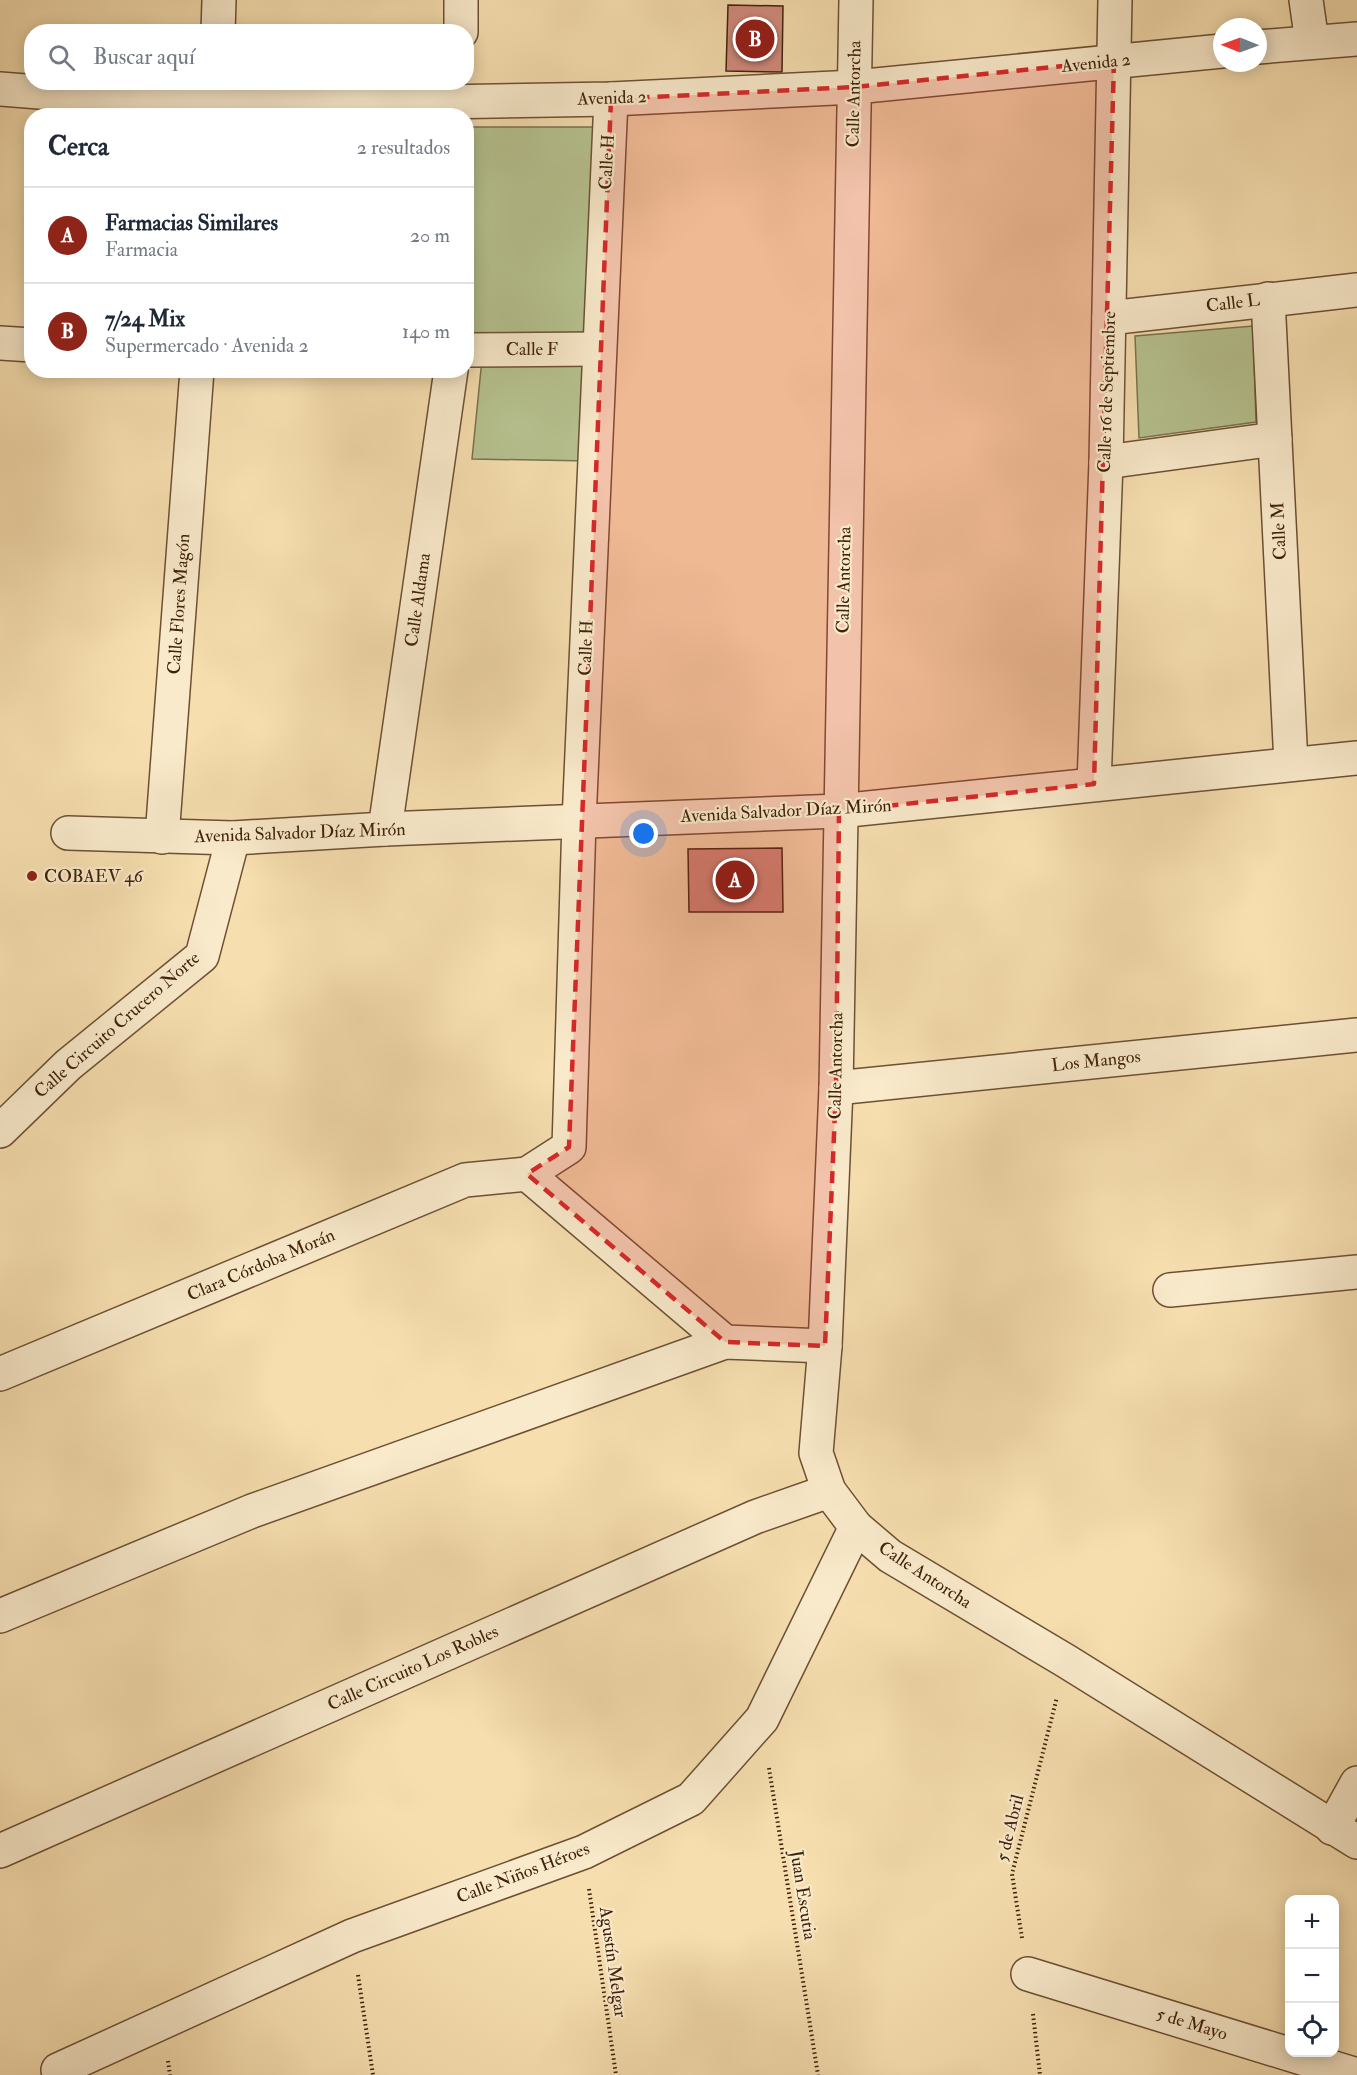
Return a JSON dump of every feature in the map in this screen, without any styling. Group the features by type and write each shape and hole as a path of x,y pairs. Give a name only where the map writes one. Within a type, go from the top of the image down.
{"street":[{"path":"218,24 219,0"},
{"path":"461,0 461,24"},
{"name":"Calle Antorcha","path":"856,0 839,811 836,1088 825,1346 816,1453 829,1491 856,1527 890,1556 1066,1661 1344,1835"},
{"name":"Calle 16 de Septiembre","path":"1094,784 1106,462 1115,0"},
{"path":"1306,0 1312,42"},
{"path":"1267,46 1357,39"},
{"name":"Avenida 2","path":"0,89 215,101 460,92 611,99 855,87 1213,52"},
{"name":"Calle H","path":"527,1174 569,1148 579,820 598,349 611,99"},
{"name":"Calle L","path":"1109,318 1357,290"},
{"name":"Calle M","path":"1268,299 1291,764"},
{"path":"0,343 24,344"},
{"name":"Calle F","path":"474,350 598,349"},
{"name":"Calle Flores Magón","path":"162,837 196,378"},
{"name":"Calle Aldama","path":"385,829 450,378"},
{"path":"1106,462 1275,439"},
{"name":"Avenida Salvador Díaz Mirón","path":"68,833 233,838 579,820 839,811 1357,758"},
{"name":"Calle Circuito Crucero Norte","path":"0,1131 68,1065 202,956 233,838"},
{"name":"Los Mangos","path":"836,1088 1357,1035"},
{"path":"527,1174 725,1342"},
{"name":"Clara Córdoba Morán","path":"0,1374 465,1180 527,1174"},
{"path":"1170,1290 1357,1272"},
{"path":"0,1616 252,1511 725,1342 825,1346"},
{"name":"Calle Circuito Los Robles","path":"0,1851 755,1517 829,1491"},
{"name":"Calle Niños Héroes","path":"58,2070 352,1936 584,1852 691,1799 762,1719 856,1527"},
{"path":"1344,1835 1357,1783"},
{"name":"5 de Mayo","path":"1028,1974 1357,2075"}],"path":[{"name":"5 de Abril","path":"1040,2075 1028,1974 1012,1874 1066,1661"},
{"name":"Juan Escutia","path":"762,1719 818,2075"},
{"name":"Agustín Melgar","path":"584,1852 616,2075"},
{"path":"352,1936 373,2075"}],"highlighted area":[{"path":"1114,61 1094,784 839,811 836,1088 825,1346 725,1342 527,1174 569,1147 611,99 855,87"}],"green space":[{"path":"474,127 600,127 593,337 474,334"},
{"path":"1253,326 1256,422 1139,438 1135,336"},
{"path":"482,359 591,359 589,461 472,459"}],"building":[{"path":"728,5 783,6 782,72 726,71"},
{"path":"782,848 783,912 689,912 688,849"}],"place":[{"name":"7/24 Mix","path":"755,39"},
{"name":"COBAEV 46","path":"32,876"},
{"name":"Farmacias Similares","path":"735,880"}]}
